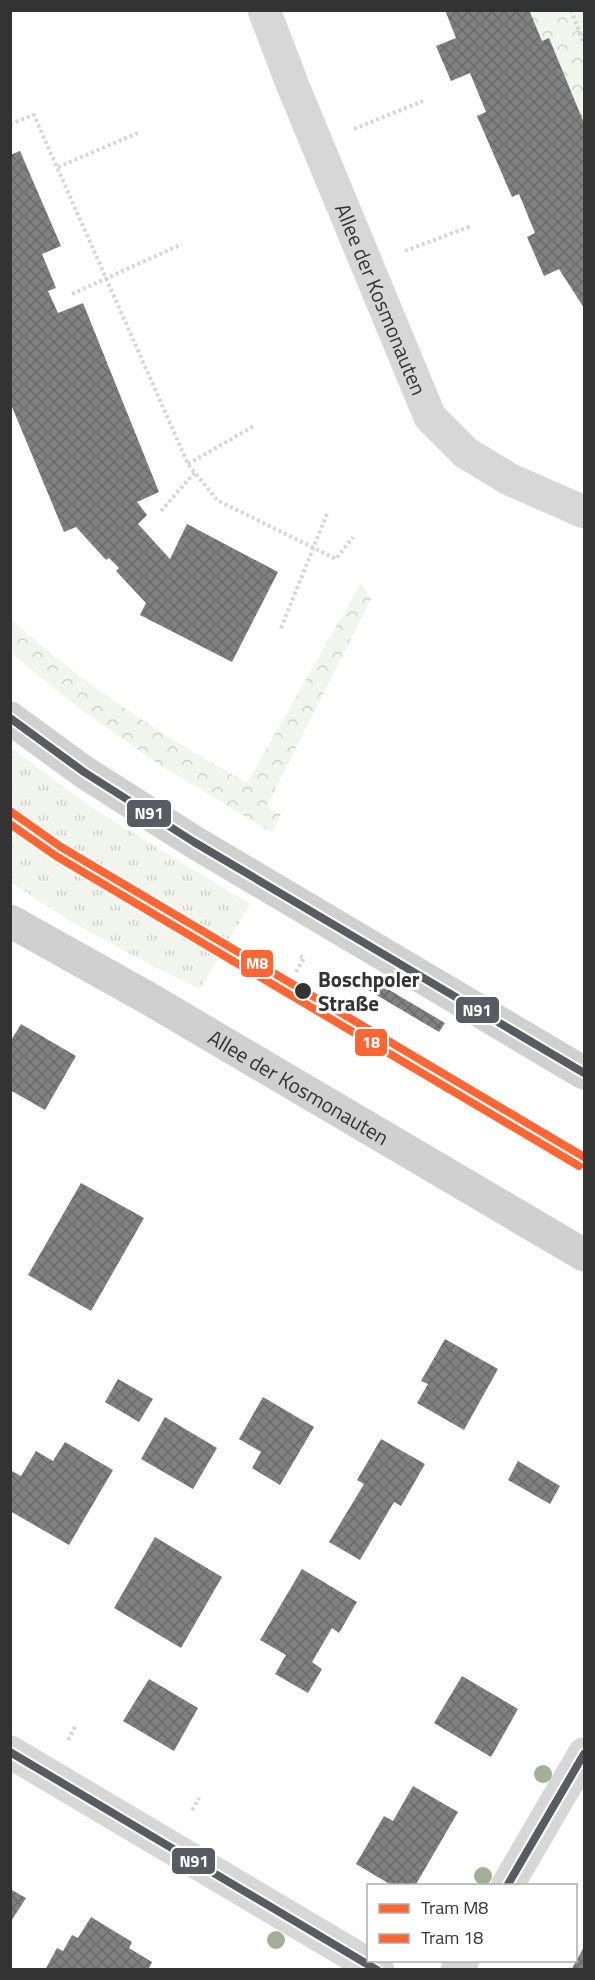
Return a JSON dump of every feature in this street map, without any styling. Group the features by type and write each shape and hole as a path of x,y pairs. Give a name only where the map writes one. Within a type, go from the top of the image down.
{"main road":[{"path":"10,718 84,772 194,842 585,1073"},
{"name":"Allee der Kosmonauten","path":"10,921 146,997 585,1255"}],"street":[{"name":"Allee der Kosmonauten","path":"264,10 430,417 466,453 509,479 585,512"},
{"path":"10,1752 378,1970"},
{"path":"508,1884 585,1754"}],"path":[{"path":"572,10 585,44"},
{"path":"317,144 423,101"},
{"path":"10,124 34,115 188,464 217,500 336,559 353,537"},
{"path":"58,167 138,133"},
{"path":"367,265 471,226"},
{"path":"72,294 182,243"},
{"path":"188,464 254,426"},
{"path":"161,511 195,472"},
{"path":"281,628 327,514"}],"green space":[{"path":"529,11 584,11 584,123 549,39 542,41"},
{"path":"361,583 371,599 266,807 281,814 272,833 154,761 75,705 11,653 11,619 38,643 124,708 247,783"},
{"path":"10,747 92,808 250,904 200,989 80,926 11,882"}],"building":[{"path":"445,10 529,10 542,41 549,38 584,123 584,308 559,269 544,276 527,237 535,233 519,194 512,197 477,116 486,112 470,73 451,81 436,46 456,38"},
{"path":"20,151 61,246 42,254 56,288 48,291 58,313 83,303 159,492 137,502 147,515 138,524 170,559 187,524 278,572 232,662 140,615 146,603 116,571 119,568 109,558 106,560 76,527 64,532 10,402 10,155"},
{"path":"369,978 445,1023 439,1032 363,987"},
{"path":"21,1024 76,1056 45,1110 10,1090 10,1042"},
{"path":"81,1183 144,1218 91,1311 28,1275"},
{"path":"445,1339 498,1369 464,1430 417,1403 428,1384 421,1381"},
{"path":"118,1379 153,1399 139,1422 105,1402"},
{"path":"263,1397 314,1427 280,1485 252,1468 261,1452 239,1439"},
{"path":"165,1417 217,1448 193,1489 141,1459"},
{"path":"381,1439 425,1464 401,1506 394,1502 360,1560 329,1542 364,1484 357,1480"},
{"path":"65,1442 113,1470 69,1545 10,1511 10,1470 21,1476 36,1451 53,1461"},
{"path":"518,1461 560,1486 550,1504 508,1480"},
{"path":"155,1537 222,1577 181,1648 114,1608"},
{"path":"302,1569 357,1602 339,1633 332,1628 312,1662 322,1669 308,1693 275,1674 286,1655 260,1640"},
{"path":"462,1676 518,1709 491,1757 434,1723"},
{"path":"149,1679 198,1708 174,1751 123,1721"},
{"path":"413,1786 458,1812 416,1884 390,1884 356,1864 384,1816 393,1821"},
{"path":"10,1889 26,1898 10,1923"},
{"path":"91,1917 132,1942 129,1948 152,1962 148,1970 45,1970 57,1948 63,1951 72,1935 78,1938"},
{"path":"584,1947 584,1970 571,1970"}],"tram line":[{"name":"M8","path":"10,811 61,847 584,1157"},
{"name":"18","path":"10,824 56,856 579,1166"}],"transit line":[{"name":"N91","path":"10,718 84,772 194,842 584,1073"},
{"name":"N91","path":"10,1752 377,1970"},
{"name":"N91","path":"508,1884 584,1754"}],"place":[{"name":"Boschpoler Straße","path":"303,991"}]}
